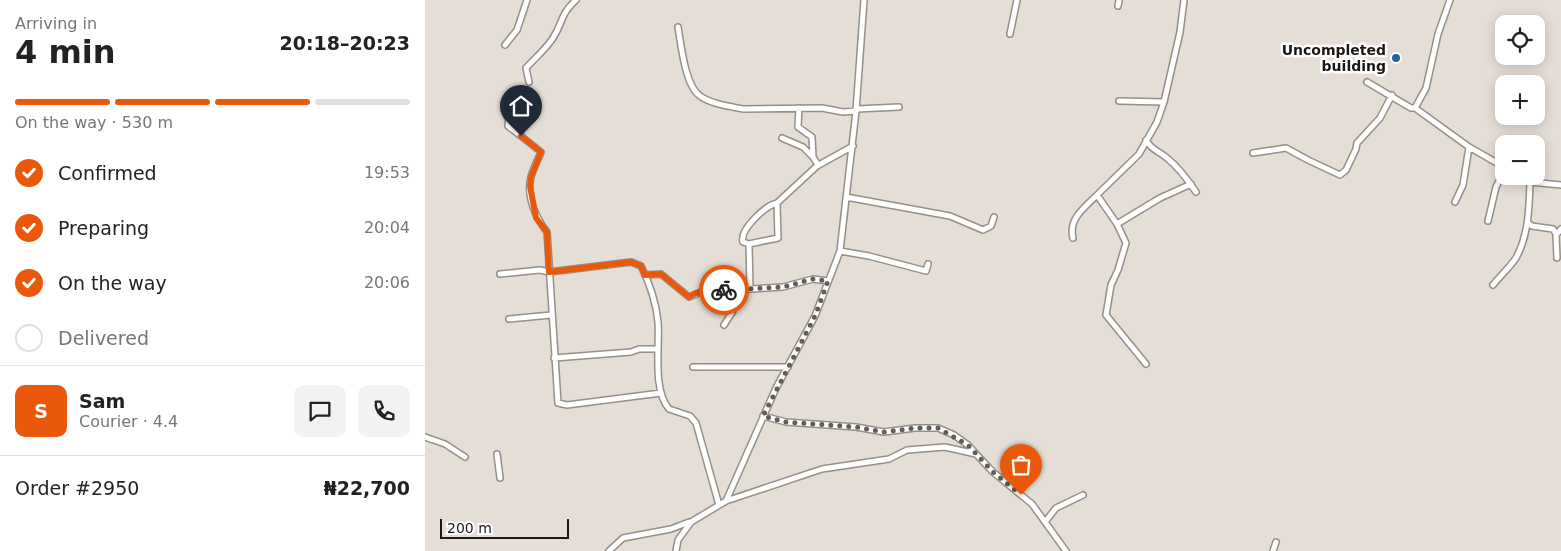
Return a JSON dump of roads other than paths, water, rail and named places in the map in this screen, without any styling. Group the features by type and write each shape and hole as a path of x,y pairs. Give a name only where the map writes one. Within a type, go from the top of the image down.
{"street":[{"path":"505,45 517,30 527,0"},
{"path":"529,82 526,68 551,41 561,16 576,0"},
{"path":"726,501 763,416 815,316 840,251 853,146 864,0"},
{"path":"1010,34 1017,0"},
{"path":"1073,238 1071,231 1074,221 1081,211 1139,154 1157,122 1165,102 1180,32 1184,0"},
{"path":"1415,108 1426,88 1438,34 1450,0"},
{"path":"678,27 689,80 700,96 744,109 822,108 843,112 857,109 899,107"},
{"path":"1367,82 1411,108 1415,108 1469,147 1495,162"},
{"path":"1253,154 1286,148 1340,175 1346,170 1357,143 1379,118 1392,96"},
{"path":"511,100 508,126 541,152 531,177 530,186 536,218 547,232 558,403 661,393"},
{"path":"1119,101 1165,102"},
{"path":"521,136 514,103 537,114"},
{"path":"799,108 798,127 812,137 813,157"},
{"path":"782,138 803,147 818,165"},
{"path":"1146,140 1150,148 1169,159 1196,192"},
{"path":"777,203 778,238 749,244 743,242 743,231 769,204 777,203 818,165 853,146"},
{"path":"1455,202 1463,185 1469,147"},
{"path":"1545,183 1561,185"},
{"path":"1117,224 1159,198 1191,184"},
{"path":"1488,221 1497,185"},
{"path":"1493,285 1515,258 1527,224 1530,185"},
{"path":"1097,195 1117,224 1126,244 1119,270 1111,285 1106,315 1145,364"},
{"path":"847,197 950,216 983,230 991,226 994,217"},
{"path":"1527,224 1553,229 1556,234 1557,258"},
{"path":"1556,234 1561,229"},
{"path":"749,244 750,288"},
{"path":"840,251 869,256 926,271 928,264"},
{"path":"500,274 540,270 549,272 631,262 641,266 653,293 657,320 657,349 661,393 669,409 689,416 695,423 719,505"},
{"path":"645,275 661,274 689,297 696,293 783,287 813,279 828,281"},
{"path":"723,325 733,311 727,290"},
{"path":"509,319 551,315"},
{"path":"554,358 631,352 639,349 657,349"},
{"path":"693,367 788,366"},
{"path":"763,416 785,422 856,427 884,432 915,428 938,428 954,435 968,445 993,472 1032,504 1066,551"},
{"path":"425,437 445,444 465,457"},
{"path":"609,551 623,538 671,529 691,522 726,501 822,468 889,458 907,450 945,446 976,454"},
{"path":"497,454 499,478"},
{"path":"1045,522 1056,508 1083,494"},
{"path":"676,551 679,540 691,522"},
{"path":"1273,551 1277,542"}],"place":[{"name":"Uncompleted building","path":"1396,58"}]}
